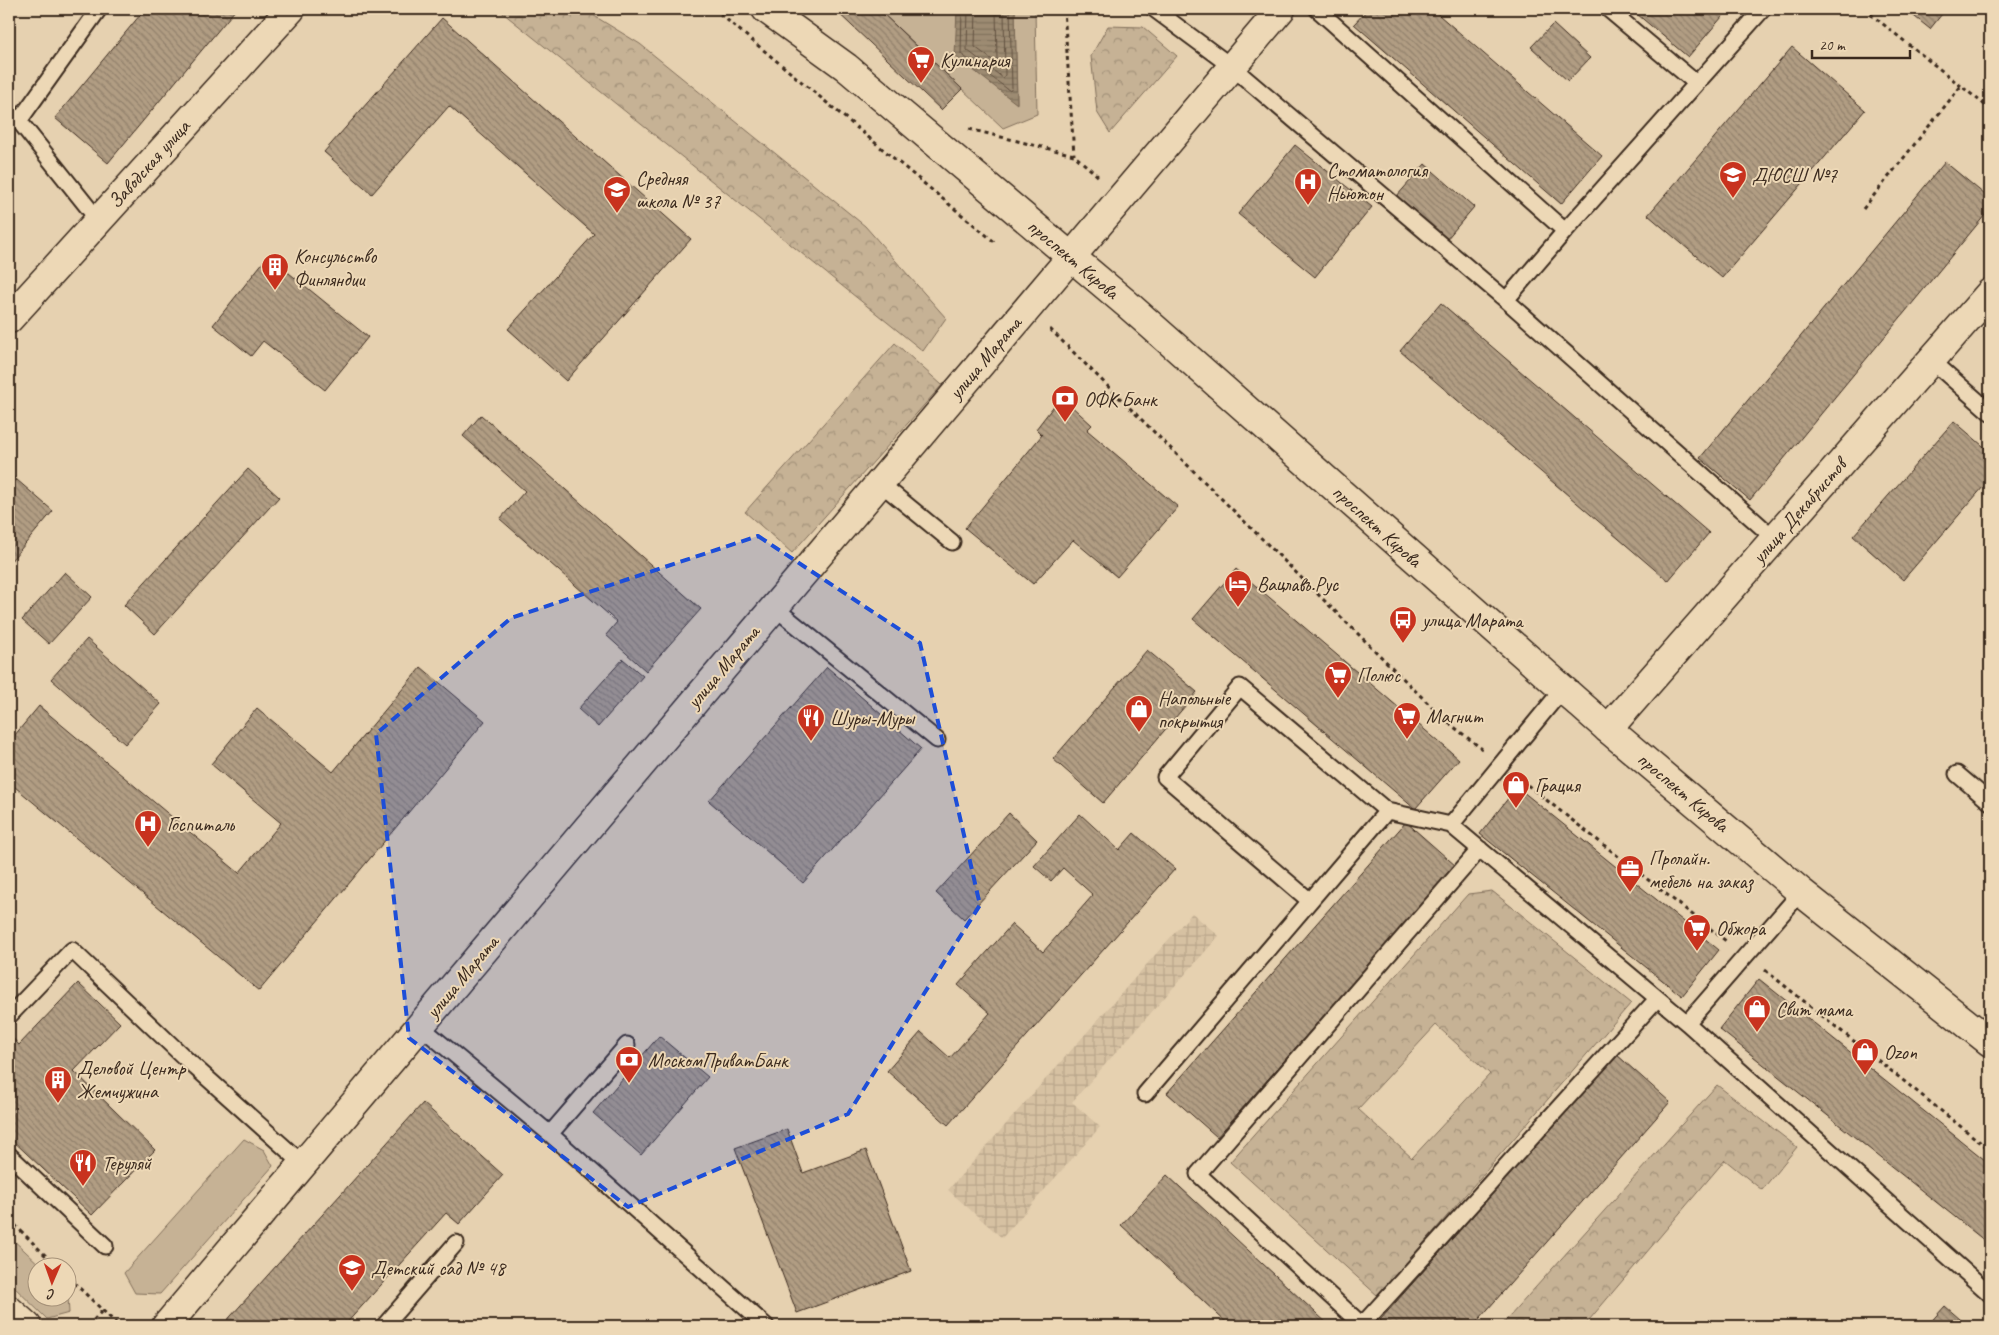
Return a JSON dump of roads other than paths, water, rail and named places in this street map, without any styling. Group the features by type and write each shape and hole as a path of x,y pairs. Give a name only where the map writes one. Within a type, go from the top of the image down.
{"street":[{"name":"Заводская улица","path":"9,320 291,9"},
{"name":"проспект Кирова","path":"766,9 846,67 1134,310 1562,690 1801,892 1990,1042"},
{"name":"улица Марата","path":"166,1326 1281,9"},
{"name":"улица Декабристов","path":"1608,729 1990,293"},
{"path":"9,1310 27,1326"}],"lane":[{"path":"98,220 14,117 99,9"},
{"path":"1154,9 1232,67 1506,300 1775,539"},
{"path":"1318,9 1565,231"},
{"path":"1608,9 1696,84"},
{"path":"1506,300 1763,9"},
{"path":"1931,360 1990,412"},
{"path":"880,483 952,542"},
{"path":"774,607 937,740"},
{"path":"1310,901 1165,777 1240,687 1386,811 1451,825 1687,1023 1990,1294"},
{"path":"1451,825 1562,690"},
{"path":"1957,774 1990,802"},
{"path":"1145,1094 1386,811"},
{"path":"1480,849 1198,1174 1363,1326 1657,999"},
{"path":"1687,1023 1801,892"},
{"path":"9,1016 72,950 186,1059 303,1164"},
{"path":"420,1026 550,1134 766,1326"},
{"path":"550,1134 627,1045"},
{"path":"9,1155 105,1246"},
{"path":"384,1326 456,1243"}],"water":[{"path":"957,9 1015,9 1017,104 955,56"}],"place":[{"name":"Кулинария","path":"921,84"},
{"name":"ДЮСШ №7","path":"1733,199"},
{"name":"Стоматология Ньютон","path":"1308,206"},
{"name":"Средняя школа № 37","path":"617,214"},
{"name":"Консульство Финляндии","path":"275,291"},
{"name":"ОФК Банк","path":"1065,423"},
{"name":"Вацлавъ.Рус","path":"1238,608"},
{"name":"улица Марата","path":"1403,644"},
{"name":"Полюс","path":"1338,699"},
{"name":"Напольные покрытия","path":"1139,733"},
{"name":"Магнит","path":"1407,740"},
{"name":"Шуры-Муры","path":"811,742"},
{"name":"Грация","path":"1516,809"},
{"name":"Госпиталь","path":"148,848"},
{"name":"Пролайн. мебель на заказ","path":"1630,893"},
{"name":"Обжора","path":"1697,952"},
{"name":"Свит мама","path":"1757,1033"},
{"name":"Ozon","path":"1865,1076"},
{"name":"МоскомПриватБанк","path":"629,1084"},
{"name":"Деловой Центр Жемчужина","path":"58,1104"},
{"name":"Теруляй","path":"83,1187"},
{"name":"Детский сад № 48","path":"352,1292"}]}
